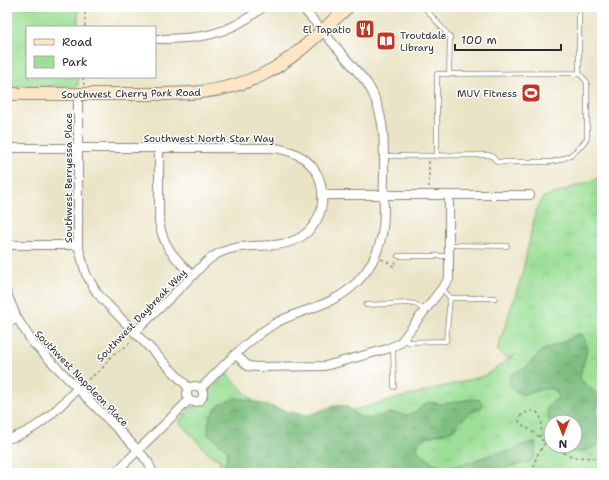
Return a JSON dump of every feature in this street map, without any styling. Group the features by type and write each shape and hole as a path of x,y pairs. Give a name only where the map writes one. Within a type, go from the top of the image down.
{"main road":[{"name":"Southwest Cherry Park Road","path":"7,94 186,94 222,89 241,84 272,69 292,56 348,7"}],"street":[{"path":"156,39 193,38 216,33 244,21 263,7"},
{"path":"201,388 244,345 273,324 341,296 355,284 364,275 375,256 383,227 384,156 382,118 374,93 352,64 302,7"},
{"name":"Southwest Berryessa Place","path":"78,94 78,245 86,274 97,293 189,388"},
{"name":"Southwest North Star Way","path":"7,148 275,148 294,152 304,158 319,178 323,195"},
{"path":"159,148 160,231 167,248 193,276"},
{"path":"323,195 530,195"},
{"name":"Southwest Daybreak Way","path":"135,332 214,256 233,247 250,245 281,245 297,239 306,233 316,221 322,206 323,195"},
{"path":"236,354 248,366 325,366 400,343 443,289 449,279 449,195"},
{"path":"7,245 78,245"},
{"name":"Southwest Napoleon Place","path":"7,294 17,318 33,343 138,450 148,462 153,473"},
{"path":"7,324 17,318"},
{"path":"189,400 187,395 189,388 197,386 201,388"},
{"path":"189,400 195,402 201,399 203,394 201,388"},
{"path":"7,439 23,434 45,421 77,389"},
{"path":"115,473 189,400"}],"lane":[{"path":"384,156 488,155 492,156 497,162 504,162 556,161 570,156 583,145 587,138 587,82 579,73 579,7"},
{"path":"427,8 450,37 449,74"},
{"path":"437,156 436,74 579,73"},
{"path":"449,245 507,246"},
{"path":"398,256 449,256"},
{"path":"404,338 408,342 446,341 450,298 443,289"},
{"path":"450,298 495,298"},
{"path":"366,305 408,303 415,304 425,311"},
{"path":"392,346 394,387"}],"path":[{"path":"84,26 85,7"},
{"path":"429,156 430,195"},
{"path":"375,256 388,262 394,267 398,256"},
{"name":"Southwest Daybreak Way","path":"77,389 86,380 101,370 112,355 127,346 135,332"},
{"path":"602,400 602,407"},
{"path":"540,437 542,421 539,414 530,411 522,415 519,421 521,424 543,441"},
{"path":"533,473 536,457 543,446"},
{"path":"566,454 575,457 601,458 600,463 602,467"}],"green space":[{"path":"7,7 78,7 78,26 26,26 26,78 78,78 78,86 7,86"},
{"path":"602,177 602,473 220,473 220,460 210,455 178,421 191,408 206,402 208,392 227,374 292,441 311,421 484,376 517,354 507,359 497,350 522,275 536,210 542,198"},
{"path":"577,334 582,334 585,340 586,356 580,379 596,393 598,399 596,416 602,425 602,441 593,448 583,452 583,414 547,414 547,408 558,398 556,391 544,389 526,394 521,393 513,390 509,379 512,374 527,366 540,352"},
{"path":"238,398 289,412 307,415 333,406 343,406 350,408 357,415 364,418 390,413 408,415 428,402 441,404 472,399 480,400 483,403 481,408 468,414 456,426 456,428 422,440 418,443 417,450 432,462 450,468 500,452 514,450 525,444 535,442 536,451 534,457 530,461 512,466 501,473 227,473 225,464 228,452 208,434 209,420 215,410 224,402"}],"place":[{"name":"El Tapatio","path":"365,29"},
{"name":"Troutdale Library","path":"386,41"},
{"name":"MUV Fitness","path":"531,93"}]}
